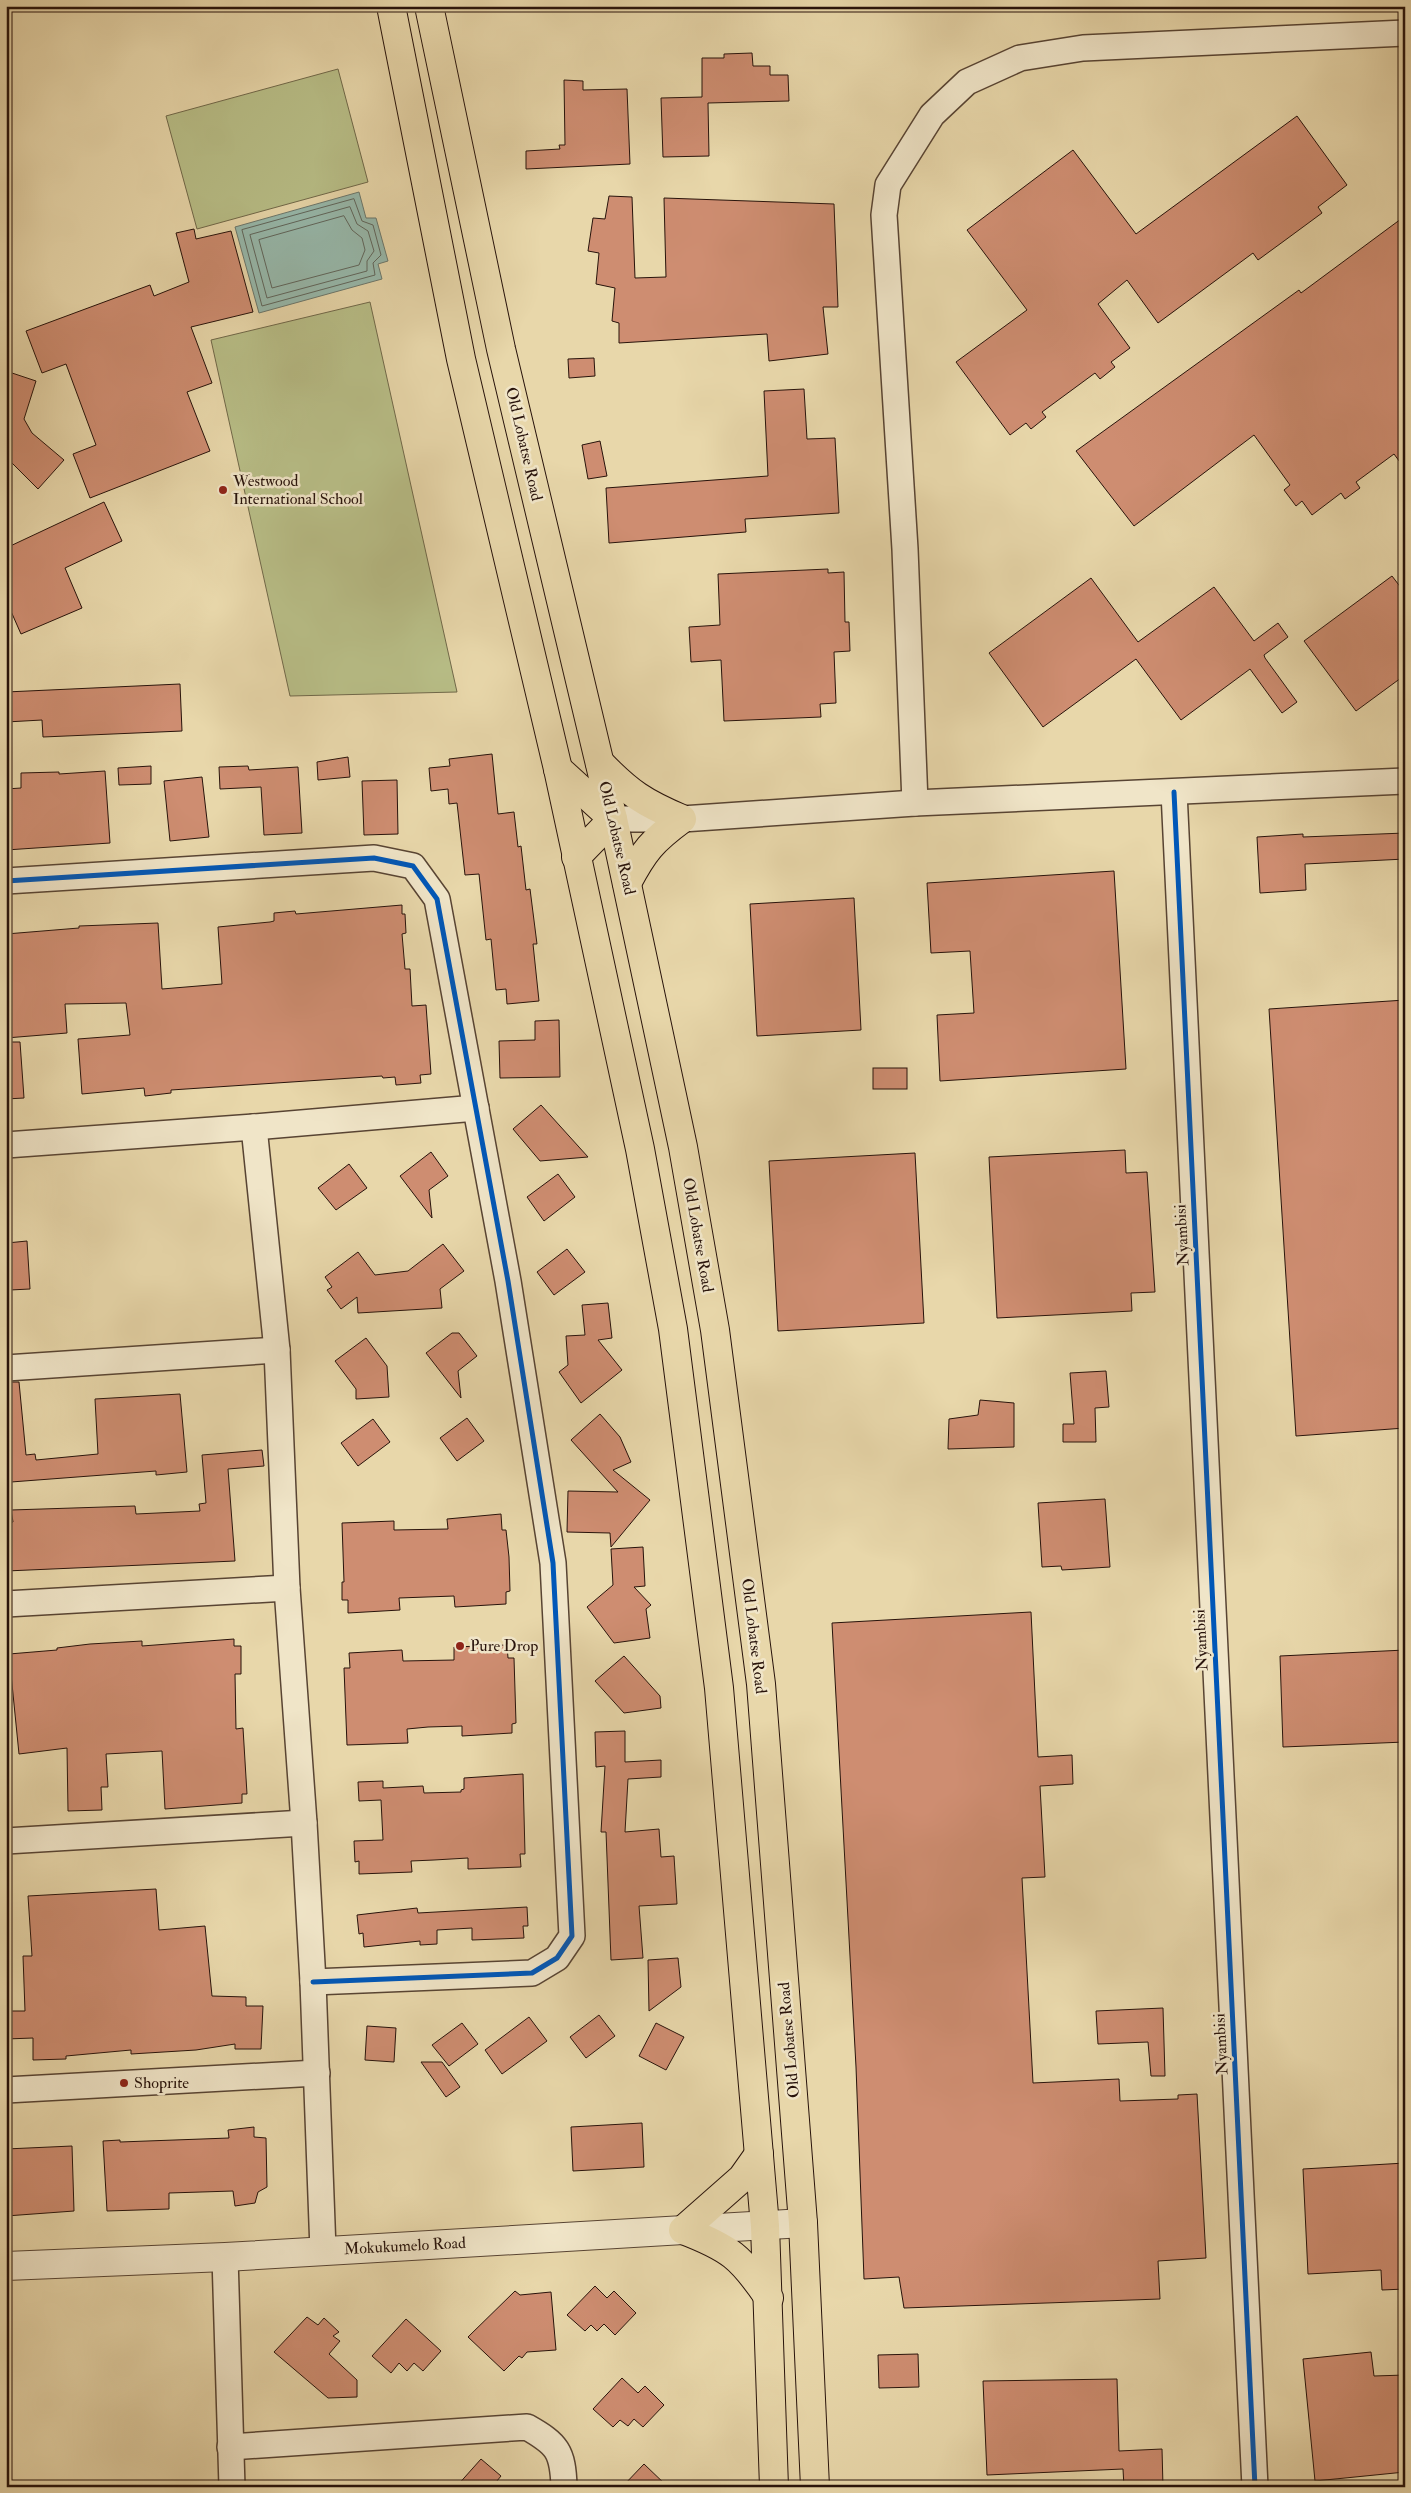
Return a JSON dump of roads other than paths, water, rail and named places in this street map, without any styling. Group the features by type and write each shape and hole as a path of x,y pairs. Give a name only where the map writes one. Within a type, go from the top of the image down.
{"main road":[{"path":"391,6 461,359 558,769 640,1149 673,1329 719,1688 765,2226 769,2298 774,2487"},
{"name":"Old Lobatse Road","path":"429,6 501,349 627,883 683,1147 715,1330 761,1684 803,2222 815,2487"},
{"path":"600,763 622,786 647,804 682,820"},
{"path":"558,769 613,819 576,857"},
{"path":"627,883 642,855 659,836 682,820"},
{"path":"759,2154 742,2178 684,2230 716,2243 731,2252 753,2276 769,2298"}],"street":[{"path":"915,803 905,549 884,215 888,185 904,158 932,115 967,82 1020,58 1083,48 1405,33"},
{"path":"613,819 682,820 915,803 1405,781"},
{"name":"Nyambisi","path":"1174,792 1256,2487"},
{"path":"6,881 374,858 413,866 437,899 508,1281 553,1563 572,1936 557,1958 532,1973 312,1982"},
{"path":"6,1144 254,1127 476,1108"},
{"path":"254,1127 277,1350 287,1588 304,1823 317,2072 323,2250"},
{"path":"6,1368 277,1350"},
{"path":"6,1604 287,1588"},
{"path":"6,1841 304,1823"},
{"path":"6,2090 317,2072"},
{"name":"Mokukumelo Road","path":"6,2266 225,2257 765,2226 803,2222"},
{"path":"225,2257 232,2487"},
{"path":"230,2447 526,2427 549,2440 554,2447 563,2462 564,2487"}],"water":[{"path":"359,192 366,218 376,218 388,261 378,264 382,279 259,313 235,227"}],"place":[{"name":"Westwood International School","path":"223,490"},
{"name":"Pure Drop","path":"460,1646"},
{"name":"Shoprite","path":"124,2083"}]}
